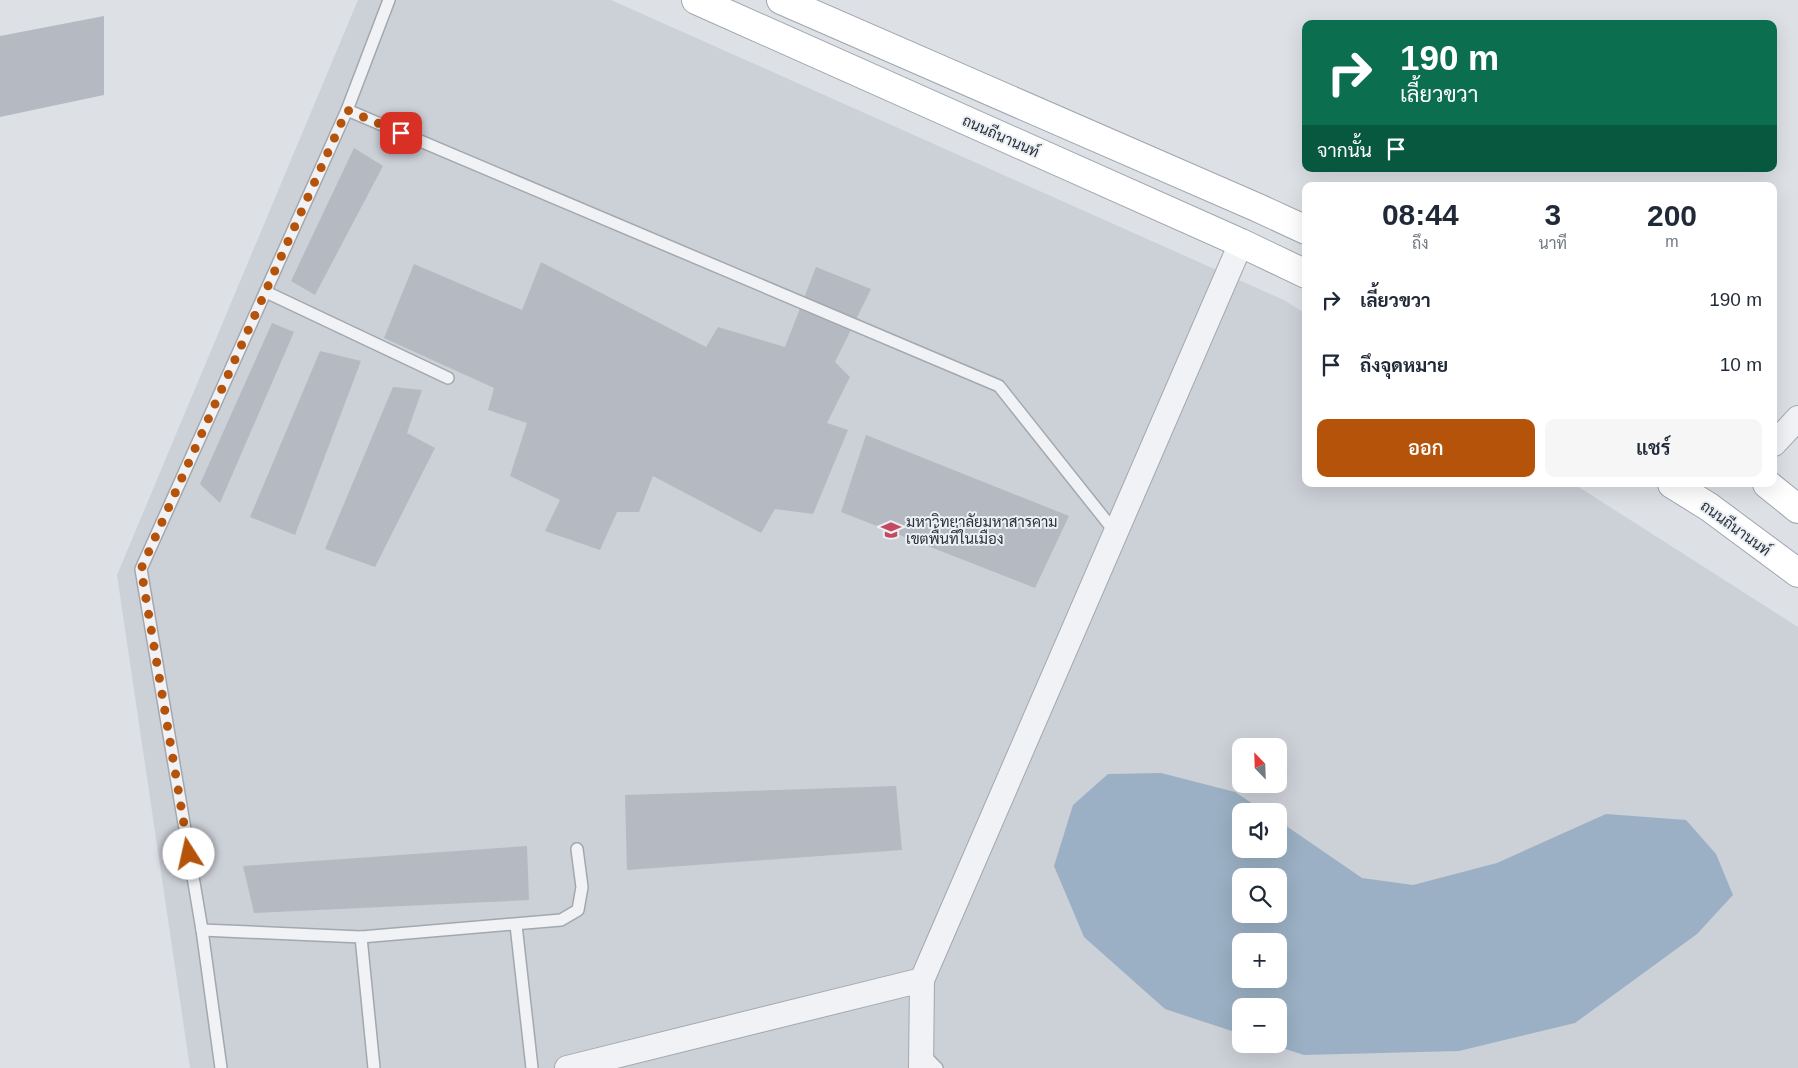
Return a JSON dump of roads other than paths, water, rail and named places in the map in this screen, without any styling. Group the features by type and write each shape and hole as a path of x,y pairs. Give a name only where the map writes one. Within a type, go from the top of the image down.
{"main road":[{"name":"ถนนถีนานนท์","path":"696,0 1241,243 1302,272"},
{"path":"781,0 1302,228"},
{"path":"1241,243 1256,207"},
{"name":"ถนนถีนานนท์","path":"1677,487 1708,507 1798,573"},
{"path":"1771,487 1798,509"}],"street":[{"path":"926,1063 922,980 1241,243"},
{"path":"1777,441 1798,418"},
{"path":"567,1068 922,980"}],"lane":[{"path":"221,1068 202,930 141,569 347,110 389,0"},
{"path":"347,110 999,386 1115,532"},
{"path":"266,292 448,378"},
{"path":"202,930 361,937 561,920 578,910 582,887 577,849"},
{"path":"516,925 532,1068"},
{"path":"361,937 374,1068"}],"water":[{"path":"1161,773 1232,791 1232,793 1237,793 1252,803 1232,803 1232,858 1287,858 1287,826 1362,878 1413,885 1497,863 1606,814 1686,820 1716,854 1733,895 1697,934 1575,1023 1459,1051 1304,1055 1287,1050 1287,998 1232,998 1232,1031 1165,1009 1084,937 1054,866 1073,805 1108,774"}],"place":[{"name":"มหาวิทยาลัยมหาสารคาม เขตพื้นที่ในเมือง","path":"891,530"}]}
